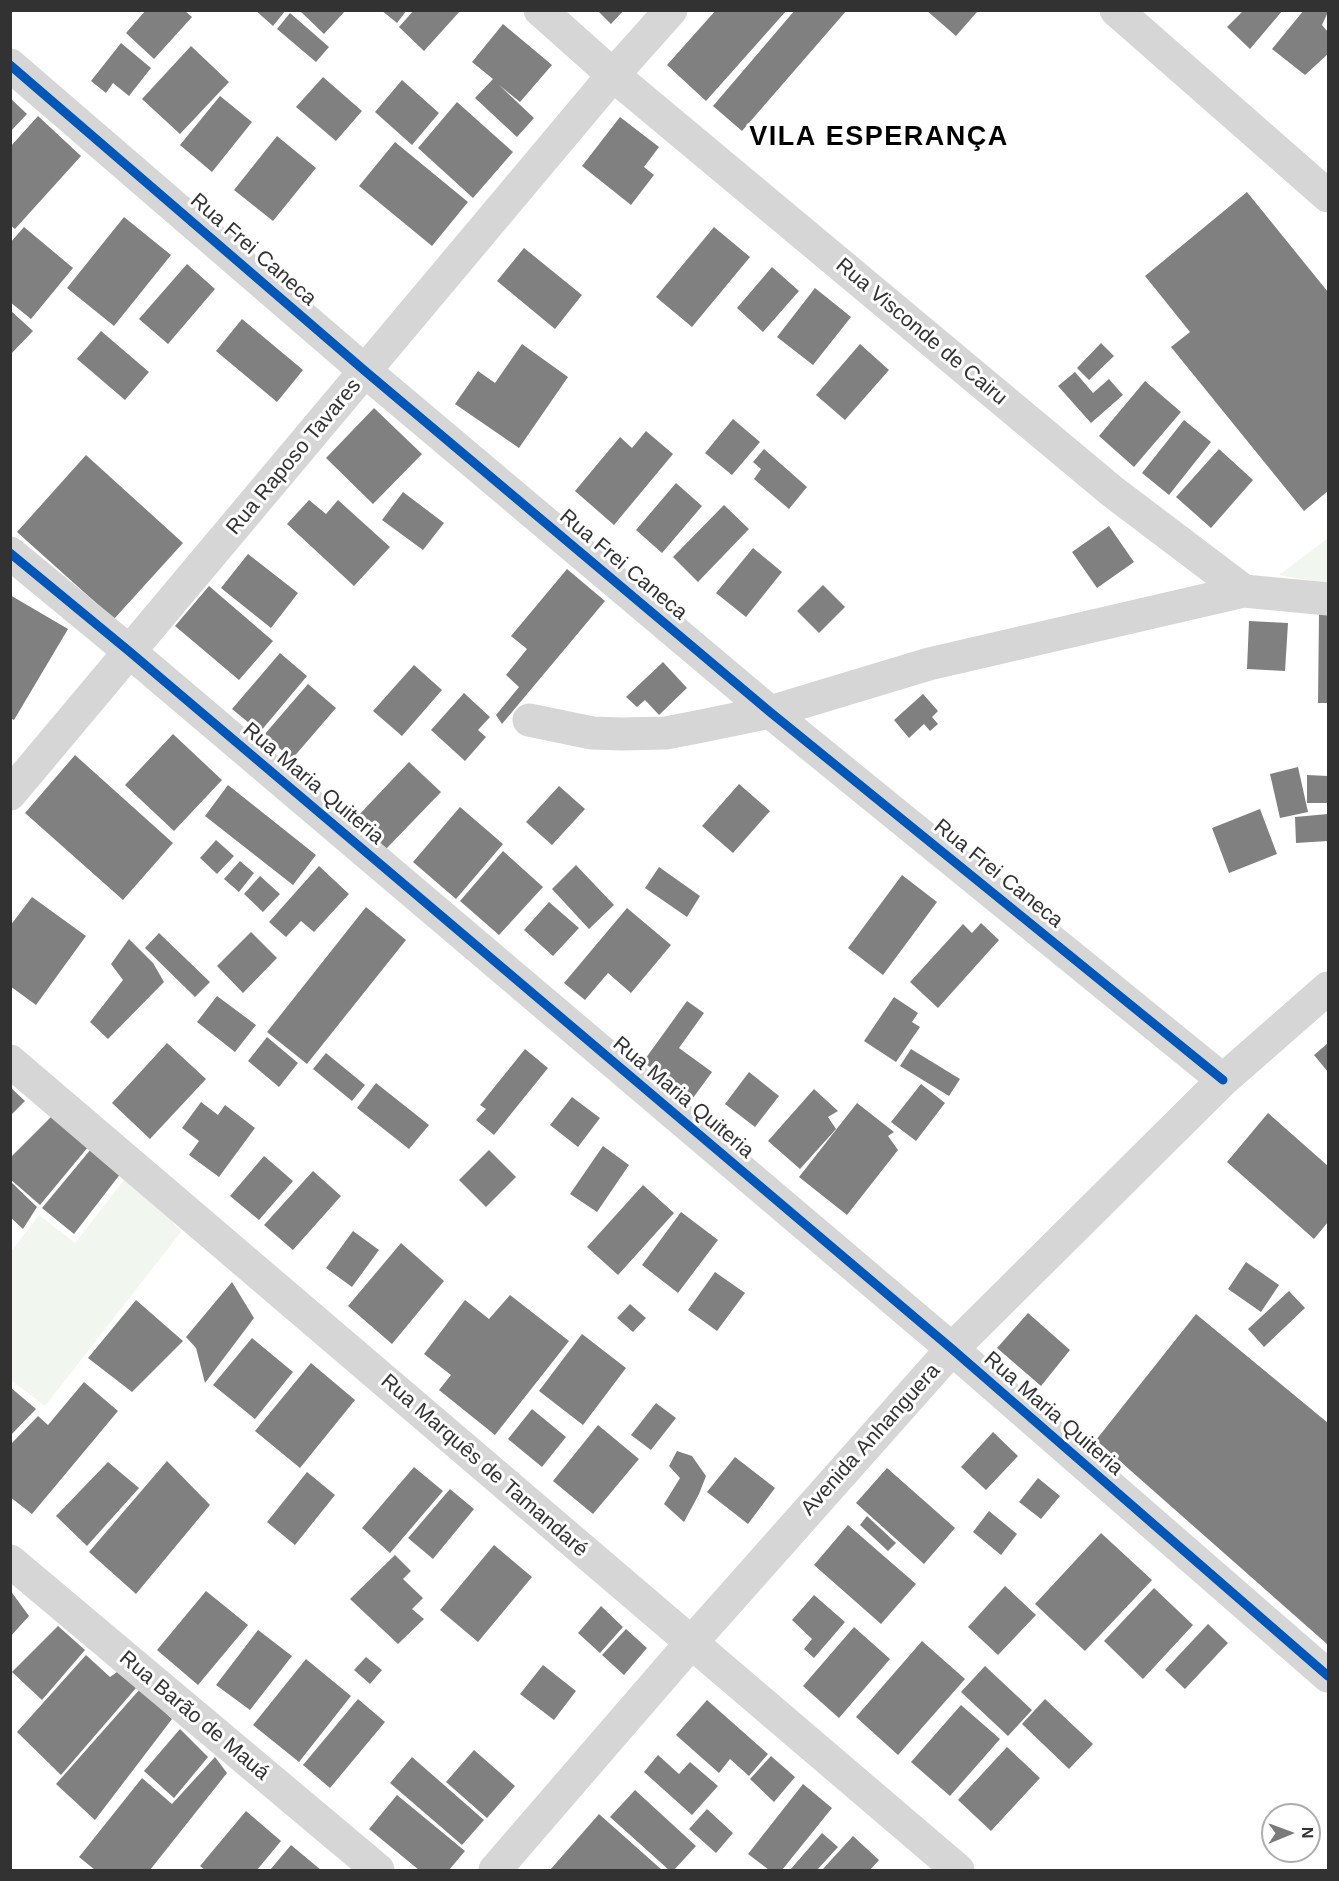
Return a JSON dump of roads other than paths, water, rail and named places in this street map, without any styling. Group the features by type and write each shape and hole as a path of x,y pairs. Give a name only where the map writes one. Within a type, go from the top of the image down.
{"street":[{"name":"Rua Visconde de Cairu","path":"540,10 613,75 1113,492 1244,591"},
{"name":"Rua Raposo Tavares","path":"10,794 613,75 671,10"},
{"path":"1116,10 1329,196"},
{"name":"Rua Frei Caneca","path":"10,65 365,371 770,712 1223,1080"},
{"name":"Rua Maria Quiteria","path":"10,553 130,652 952,1349 1329,1676"},
{"path":"529,720 592,733 622,735 666,733 770,712 929,664 1244,591 1329,599"},
{"name":"Avenida Anhanguera","path":"495,1870 691,1643 952,1349 1223,1080 1329,988"},
{"name":"Rua Marquês de Tamandaré","path":"10,1061 958,1870"},
{"name":"Rua Barão de Mauá","path":"10,1561 378,1870"}],"district":[{"name":"VILA ESPERANÇA","path":"879,138"}]}
